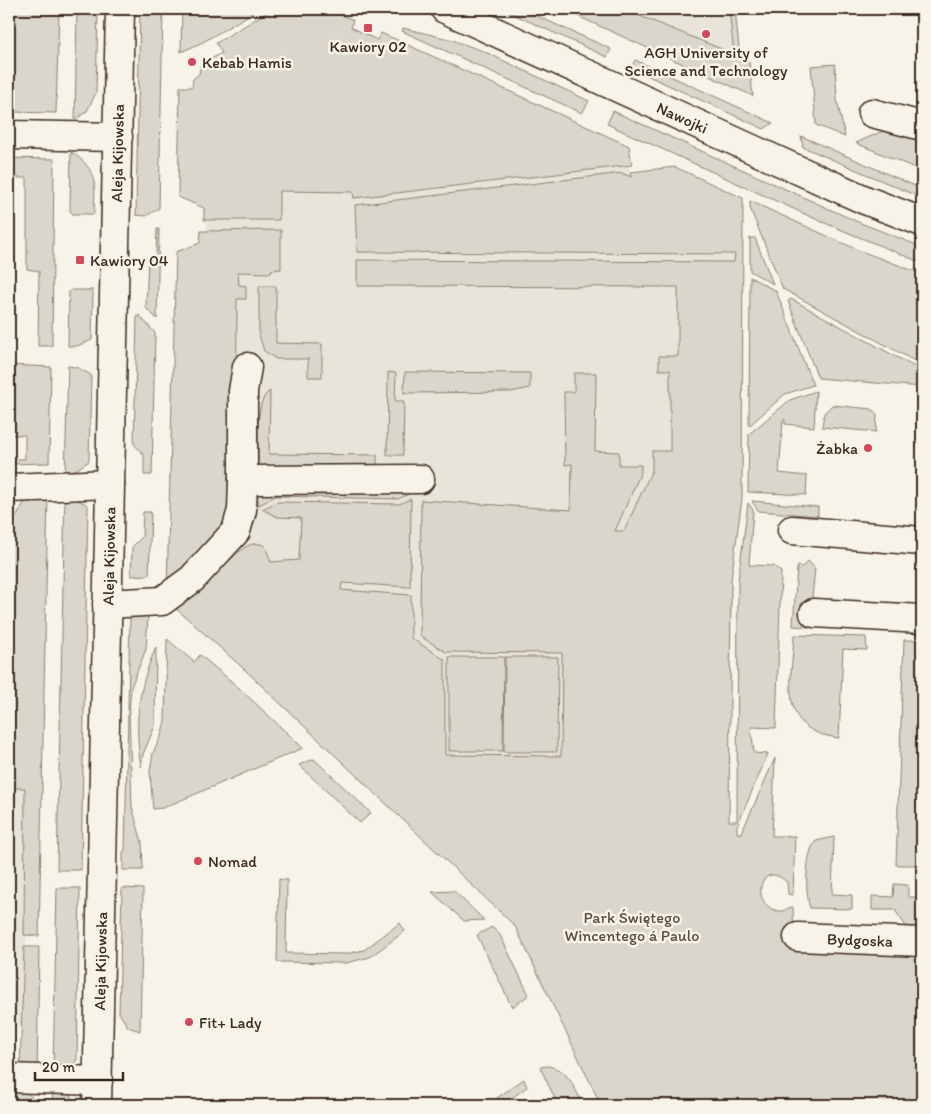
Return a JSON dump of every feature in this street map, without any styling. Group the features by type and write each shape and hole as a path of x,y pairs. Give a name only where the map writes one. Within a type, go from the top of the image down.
{"street":[{"name":"Aleja Kijowska","path":"98,1093 120,9"},
{"name":"Nawojki","path":"445,9 847,192 922,222"},
{"path":"872,113 922,126"},
{"path":"9,135 118,137"},
{"path":"107,604 162,602 192,579 236,531 242,510 243,391 247,367"},
{"path":"243,480 420,479"},
{"path":"9,488 110,484"},
{"path":"792,530 922,541"},
{"path":"814,613 922,619"},
{"name":"Bydgoska","path":"798,937 922,942"},
{"path":"9,1078 98,1093"}],"shaded area":[{"name":"AGH University of Science and Technology","path":"614,9 735,9 740,59"},
{"path":"300,14 628,164 632,178 735,235 731,691 570,819 483,817 219,552 206,285 207,197 193,79 199,74 201,64"},
{"path":"9,523 25,523 27,935 21,1025 9,1025"}],"green space":[{"path":"9,9 59,9 56,113 9,112"},
{"path":"77,9 98,9 96,93 87,111 75,120"},
{"path":"140,9 163,9 159,208 146,216 136,215"},
{"path":"182,9 259,9 203,42 181,52"},
{"path":"329,9 353,20 351,27 377,40 381,33 629,146 632,165 354,198 353,192 279,191 279,220 204,220 204,208 178,197 180,87 192,87 193,79 199,74 201,64 222,53 216,43 269,11"},
{"path":"502,9 521,9 611,49 607,57"},
{"path":"562,9 639,9 640,16 734,54 729,9 735,9 740,58 749,62 753,96"},
{"path":"403,28 449,39 483,51 589,101 582,113 402,31"},
{"path":"635,60 773,123 764,129 631,68"},
{"path":"835,64 837,100 845,137 816,125 811,66"},
{"path":"613,111 858,222 922,247 922,263 820,221 607,124"},
{"path":"894,126 922,133 922,171 856,143"},
{"path":"801,136 922,189 922,198 803,147"},
{"path":"71,152 87,165 91,172 95,186 94,214 73,214 70,211"},
{"path":"9,158 54,159 52,346 38,346 39,271 27,269 27,178 9,178"},
{"name":"Park Świętego Wincentego á Paulo","path":"675,167 743,198 742,498 731,580 729,821 737,821 738,581 748,503 753,510 749,565 774,566 781,572 776,728 751,727 754,753 768,754 737,826 737,833 741,834 775,758 772,836 795,836 793,895 788,894 787,882 777,876 770,875 764,879 761,893 764,901 770,908 781,911 793,907 794,948 922,953 922,1105 601,1105 515,926 243,668 173,606 226,558 229,561 250,545 260,544 265,546 271,562 299,560 301,518 277,517 262,509 277,502 399,504 411,499 410,587 342,583 341,590 411,595 411,638 445,660 445,755 561,756 562,653 446,652 420,636 421,500 571,510 572,464 565,465 564,392 574,392 574,373 596,373 595,451 619,452 619,465 641,465 641,472 615,531 624,531 652,470 652,451 670,451 670,370 659,370 659,356 678,356 678,287 357,286 357,260 734,262 735,254 357,252 355,205 622,173 631,177 630,172"},
{"path":"750,201 858,250 922,274 922,365 783,289 750,208"},
{"path":"157,229 159,229 157,319 146,308 148,257 156,256"},
{"path":"281,230 281,269 271,270 271,273 238,272 239,285 246,286 246,299 237,299 236,497 233,514 167,587 176,252 200,243 201,231"},
{"path":"750,238 755,238 773,284 750,271"},
{"path":"750,277 776,291 813,385 785,394 749,426"},
{"path":"259,286 276,286 276,343 322,344 322,377 308,377 308,359 276,359 264,351 259,335"},
{"path":"71,290 93,290 92,340 77,346 68,346 69,292"},
{"path":"791,299 922,371 922,387 818,378 788,301"},
{"path":"139,315 155,333 152,475 144,475 144,455 134,444 137,317"},
{"path":"9,365 51,367 49,463 10,464 10,459 25,459 25,435 9,435"},
{"path":"68,366 76,367 91,375 89,461 65,477"},
{"path":"388,372 396,373 395,401 404,401 403,455 387,455"},
{"path":"405,372 530,373 530,388 511,392 404,393"},
{"path":"270,391 269,454 377,455 377,467 258,469 259,415 265,396"},
{"path":"816,391 814,427 785,424 785,420 783,420 779,473 807,476 806,495 748,492 749,434 790,400"},
{"path":"832,405 872,409 877,415 876,432 822,427 824,413"},
{"path":"411,485 411,493 398,499 276,496 259,505 256,493"},
{"path":"48,494 39,936 24,935 25,788 9,788 9,518 16,518 28,495"},
{"path":"65,494 88,505 81,870 57,870"},
{"path":"752,501 818,507 818,516 758,511"},
{"path":"143,512 151,512 149,575 131,576 132,547 142,537"},
{"path":"808,561 815,568 809,627 793,626 797,568 798,566 802,567"},
{"path":"130,616 148,616 146,649 131,687 129,713 132,807 142,842 143,870 123,870"},
{"path":"794,635 866,637 867,650 843,649 839,738 819,733 805,726 797,715 792,702 791,686"},
{"path":"167,639 194,662 200,655 238,687 303,748 163,808 153,809 150,771 153,753 161,736 165,721"},
{"path":"904,640 922,640 922,865 896,865"},
{"path":"156,647 155,726 143,754 141,767 138,735 139,705 145,677"},
{"path":"449,657 504,657 503,751 449,751"},
{"path":"505,657 558,657 557,752 504,752"},
{"path":"314,759 371,813 360,823 299,765"},
{"path":"834,837 832,894 852,895 852,909 810,908 807,873 812,846 816,841"},
{"path":"279,879 287,880 286,953 346,954 364,950 400,923 405,931 370,957 346,963 277,962"},
{"path":"894,884 908,885 908,897 922,897 922,928 907,928 895,910 872,910 872,896 893,897"},
{"path":"57,888 80,888 77,1060 68,1069 53,1073"},
{"path":"122,888 143,889 140,1031 128,1027 119,1013"},
{"path":"454,891 484,920 464,921 432,892"},
{"path":"492,927 500,935 529,995 512,1007 477,935"},
{"path":"24,947 39,947 37,1074 20,1068"},
{"path":"547,1066 566,1075 583,1105 558,1105 540,1067"},
{"path":"524,1079 527,1087 502,1105 487,1105"},
{"path":"9,1087 10,1092 27,1092 36,1102 36,1105 9,1105"},
{"path":"53,1087 66,1091 77,1102 76,1105 52,1105"}],"place":[{"name":"Kawiory 02","path":"368,28"},
{"name":"AGH University of Science and Technology","path":"706,34"},
{"name":"Kebab Hamis","path":"192,62"},
{"name":"Kawiory 04","path":"80,260"},
{"name":"Żabka","path":"868,448"},
{"name":"Nomad","path":"198,861"},
{"name":"Fit+ Lady","path":"189,1022"}]}
